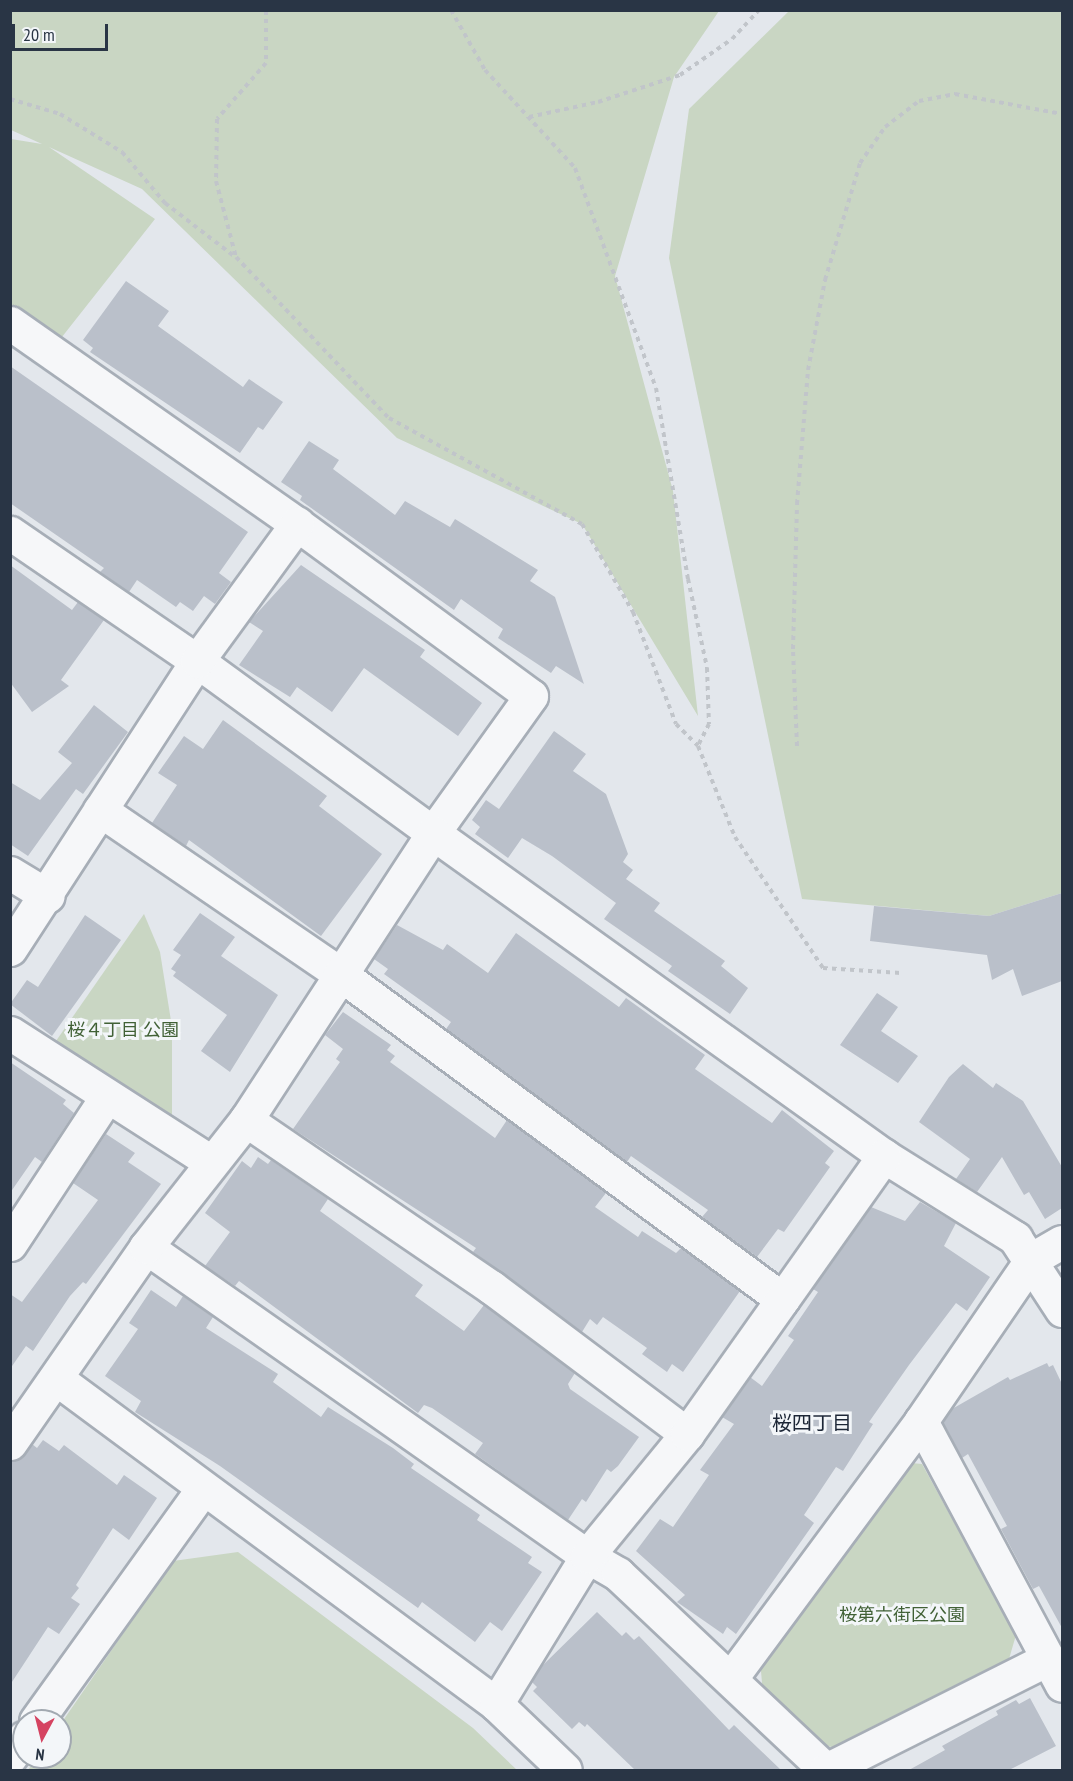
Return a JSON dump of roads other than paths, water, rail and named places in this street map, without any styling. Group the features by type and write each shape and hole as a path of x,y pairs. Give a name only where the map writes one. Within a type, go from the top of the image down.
{"street":[{"path":"10,323 297,524 531,696 433,833 246,1120 146,1247 57,1379 10,1443"},
{"path":"10,949 48,897 100,810 197,661 297,524"},
{"path":"10,533 197,661 433,833 884,1155 1015,1238 1032,1259 1062,1310"},
{"path":"100,810 340,974 782,1299"},
{"path":"10,873 48,897"},
{"path":"10,1033 106,1098 211,1162"},
{"path":"10,1244 106,1098"},
{"path":"246,1120 490,1287 687,1434"},
{"path":"496,1704 587,1556 687,1434 884,1155"},
{"path":"731,1678 921,1421 1032,1259 1062,1242"},
{"path":"146,1247 587,1556 618,1574 731,1678 826,1770 1055,1672 921,1421"},
{"path":"57,1379 496,1704 565,1770"},
{"path":"45,1709 203,1489"}],"district":[{"name":"桜四丁目","path":"812,1423"}],"park label":[{"name":"桜４丁目 公園","path":"123,1030"},
{"name":"桜第六街区公園","path":"902,1615"}]}
